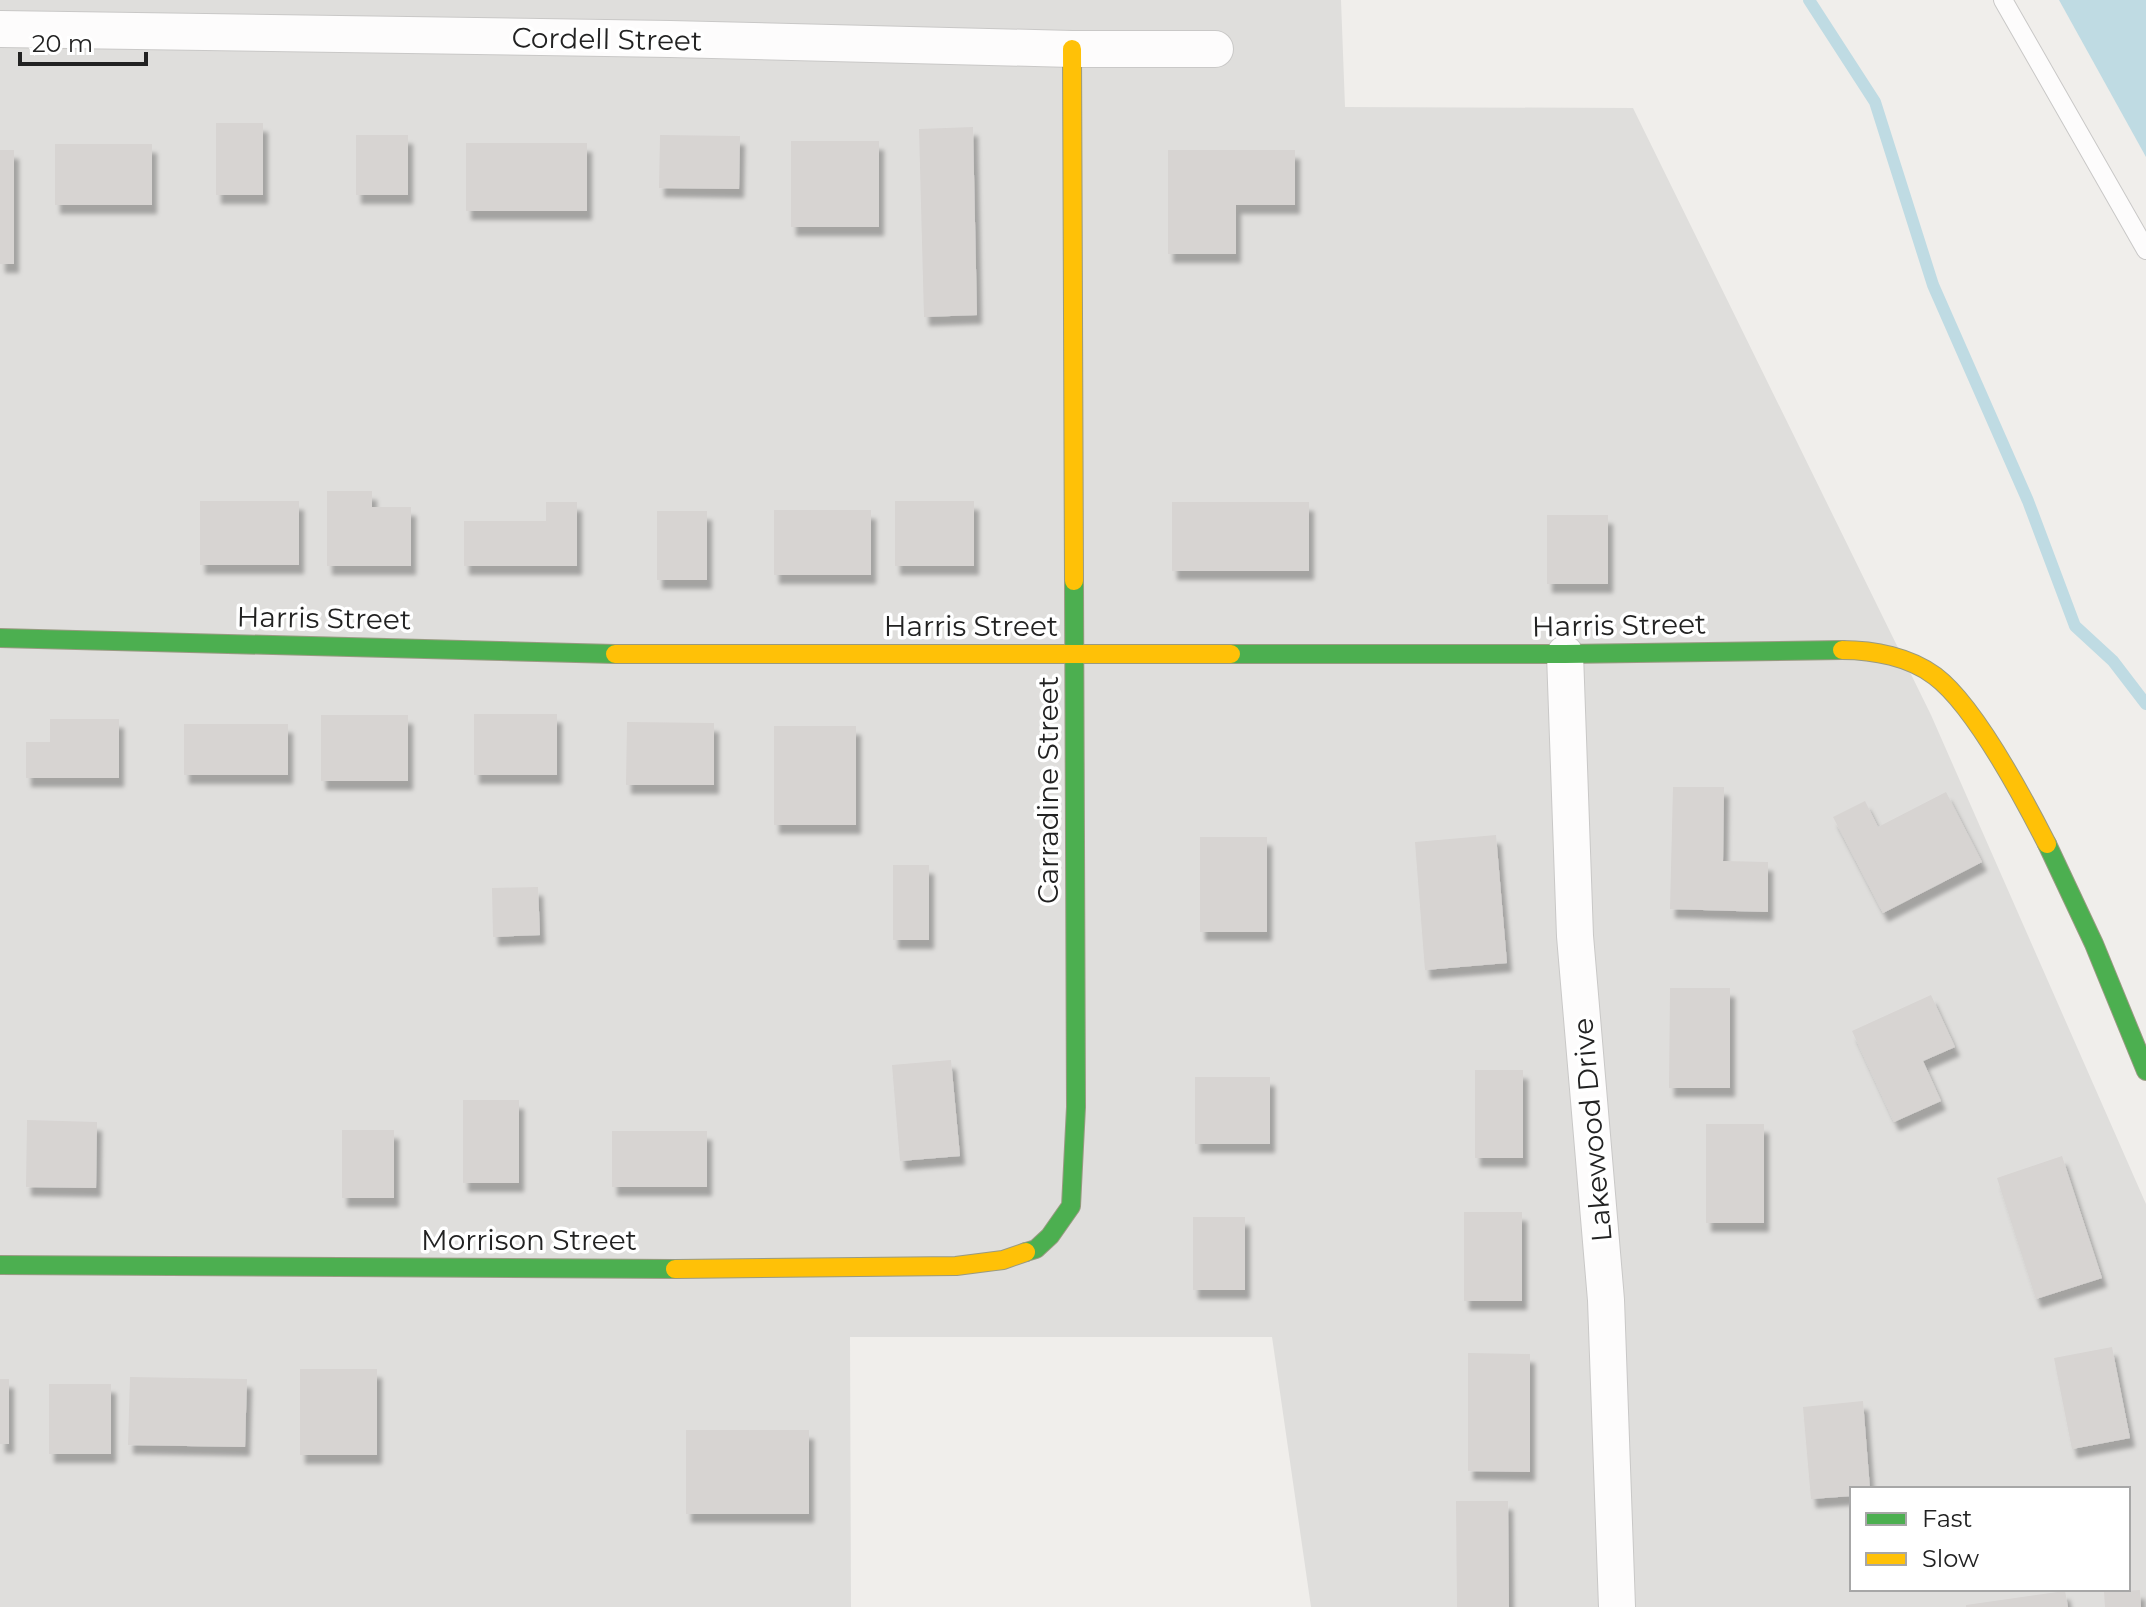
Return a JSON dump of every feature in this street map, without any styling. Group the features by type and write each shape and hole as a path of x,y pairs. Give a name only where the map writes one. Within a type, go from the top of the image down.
{"street":[{"name":"Cordell Street","path":"0,29 1215,49"},
{"name":"Carradine Street","path":"1050,1236 1071,1206 1076,1107 1072,49"},
{"name":"Harris Street","path":"0,638 618,654 1565,654 1849,650 1883,654 1913,663 1937,678 1979,729 2010,774 2083,914 2146,1071"},
{"name":"Lakewood Drive","path":"1565,654 1575,936 1606,1300 1617,1607"},
{"name":"Morrison Street","path":"0,1265 735,1269 956,1266 1003,1260 1036,1249 1050,1236"}],"lane":[{"path":"2003,0 2146,250"}],"shaded area":[{"path":"0,0 1341,0 1345,107 1633,108 1931,715 2146,1204 2146,1607 1311,1607 1272,1337 850,1337 851,1607 0,1607"}],"water":[{"path":"2059,0 2146,0 2146,157"}],"building":[{"path":"216,123 263,123 263,195 216,195"},
{"path":"973,127 977,315 924,317 919,129"},
{"path":"356,135 408,135 408,195 356,195"},
{"path":"660,135 740,136 739,189 659,188"},
{"path":"791,141 879,141 879,227 791,227"},
{"path":"466,143 587,143 587,211 466,211"},
{"path":"55,144 152,144 152,205 55,205"},
{"path":"0,150 14,150 14,264 0,264"},
{"path":"1168,150 1295,150 1295,205 1236,205 1236,254 1168,254"},
{"path":"327,491 372,491 372,507 411,507 411,566 327,566"},
{"path":"200,501 299,501 299,565 200,565"},
{"path":"895,501 974,501 974,566 895,566"},
{"path":"546,502 577,502 577,566 464,566 464,521 546,521"},
{"path":"1172,502 1309,502 1309,571 1172,571"},
{"path":"774,510 871,510 871,575 774,575"},
{"path":"657,511 707,511 707,580 657,580"},
{"path":"1547,515 1608,515 1608,584 1547,584"},
{"path":"474,714 557,714 557,775 474,775"},
{"path":"321,715 408,715 408,781 321,781"},
{"path":"50,719 119,719 119,778 26,778 26,742 50,742"},
{"path":"627,722 714,723 714,785 626,785"},
{"path":"184,724 288,724 288,775 184,775"},
{"path":"774,726 856,726 856,825 774,825"},
{"path":"1673,787 1724,787 1723,861 1768,862 1768,912 1670,909"},
{"path":"1946,792 1982,862 1883,913 1833,817 1865,801 1878,827"},
{"path":"1496,835 1507,963 1425,970 1415,842"},
{"path":"1200,837 1267,837 1267,932 1200,932"},
{"path":"893,865 929,865 929,940 893,940"},
{"path":"538,887 540,935 493,937 492,888"},
{"path":"1670,988 1730,988 1730,1088 1669,1088"},
{"path":"1931,995 1955,1047 1923,1061 1941,1101 1894,1122 1852,1031"},
{"path":"951,1060 960,1156 900,1161 892,1065"},
{"path":"1475,1070 1523,1070 1523,1158 1475,1158"},
{"path":"1195,1077 1270,1077 1270,1144 1195,1144"},
{"path":"463,1100 519,1100 519,1183 463,1183"},
{"path":"27,1120 97,1122 96,1188 26,1187"},
{"path":"1706,1124 1764,1124 1764,1223 1706,1223"},
{"path":"342,1130 394,1130 394,1198 342,1198"},
{"path":"612,1131 707,1131 707,1187 612,1187"},
{"path":"2062,1156 2102,1278 2036,1299 1997,1178"},
{"path":"1464,1212 1522,1212 1522,1301 1464,1301"},
{"path":"1193,1217 1245,1217 1245,1290 1193,1290"},
{"path":"2112,1347 2130,1438 2072,1449 2054,1358"},
{"path":"1468,1353 1530,1354 1530,1472 1468,1471"},
{"path":"300,1369 377,1369 377,1455 300,1455"},
{"path":"130,1377 247,1379 245,1447 128,1445"},
{"path":"0,1379 9,1379 9,1444 0,1444"},
{"path":"49,1384 111,1384 111,1454 49,1454"},
{"path":"1863,1401 1870,1487 1850,1487 1850,1496 1811,1499 1803,1407"},
{"path":"686,1430 809,1430 809,1514 686,1514"},
{"path":"1456,1501 1508,1501 1509,1607 1457,1607"},
{"path":"2140,1590 2141,1607 2105,1607 2104,1592"},
{"path":"2065,1591 2068,1607 1966,1607 1966,1605"}],"waterway":[{"path":"1809,0 1875,102 1933,285 2028,501 2075,626 2113,661 2146,704"}],"traffic: fast":[{"path":"1026,1252 1036,1249 1050,1236 1071,1206 1076,1107 1074,581"},
{"path":"0,638 615,654"},
{"path":"1231,654 1842,650"},
{"path":"2047,844 2094,944 2146,1071"},
{"path":"0,1265 675,1269"}],"traffic: slow":[{"path":"1072,49 1074,581"},
{"path":"1842,650 1867,651 1903,659 1925,669 1950,690 1982,730 2047,844"},
{"path":"615,654 1231,654"},
{"path":"675,1269 956,1266 1003,1260 1026,1252"}]}
